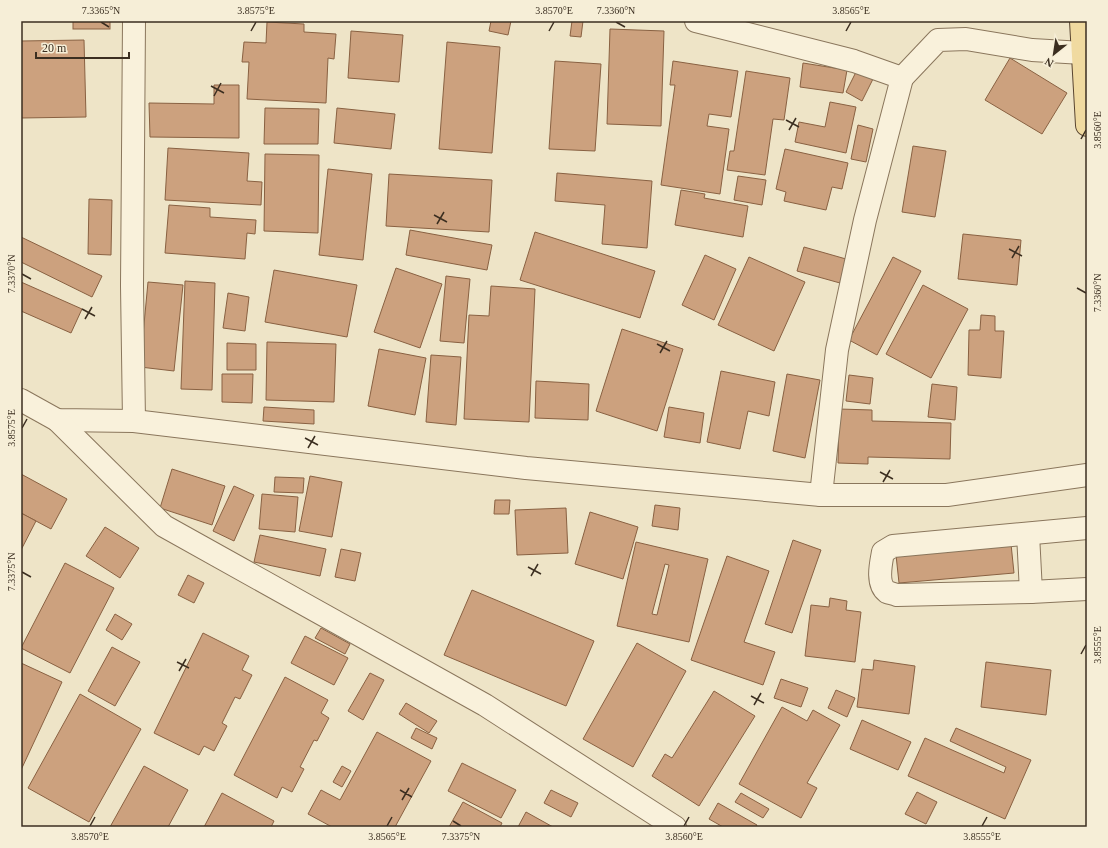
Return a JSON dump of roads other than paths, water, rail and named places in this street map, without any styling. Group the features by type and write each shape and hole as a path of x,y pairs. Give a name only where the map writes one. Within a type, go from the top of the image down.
{"main road":[{"path":"1081,21 1087,125"}],"street":[{"path":"134,21 132,286 134,421"},
{"path":"696,21 854,62 902,78"},
{"path":"821,495 837,350 865,220 902,78 938,40 966,39 1032,50 1083,53"},
{"path":"21,400 57,420 164,526 485,705 675,827"},
{"path":"57,420 134,421 526,468 821,495 947,495 1087,475"},
{"path":"1087,528 893,546 884,552 881,562 881,584 887,592 897,595 1031,592 1087,589"},
{"path":"1028,534 1031,592"}]}
